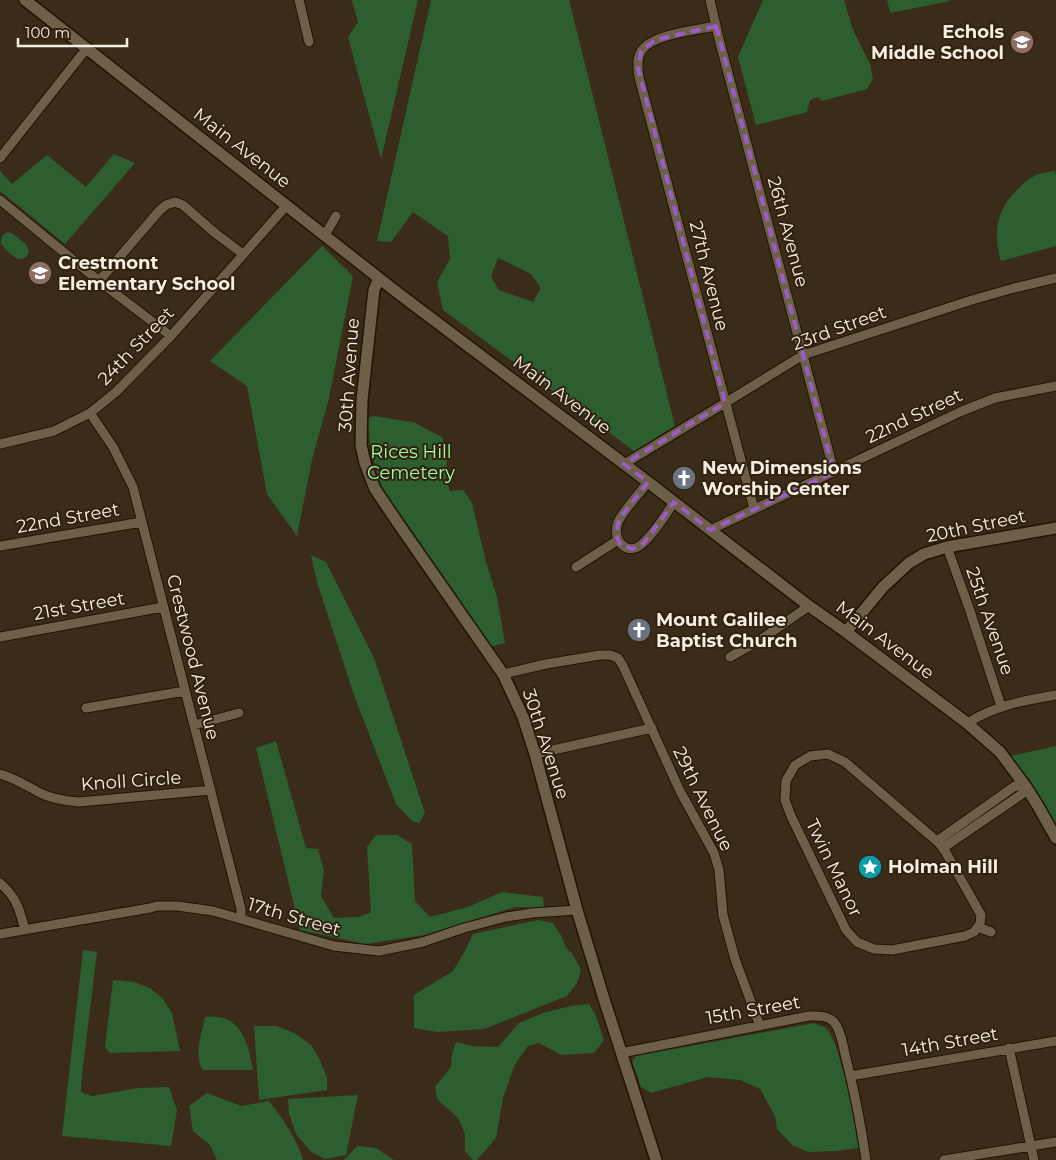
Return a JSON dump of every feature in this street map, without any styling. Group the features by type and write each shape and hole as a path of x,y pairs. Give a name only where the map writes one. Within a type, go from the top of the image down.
{"main road":[{"name":"Main Avenue","path":"25,0 379,278 809,606 967,723 1000,752 1026,787 1056,838"},
{"name":"30th Avenue","path":"379,278 374,290 362,400 361,445 365,463 375,488 503,674 523,717 535,754 577,910 656,1160"},
{"name":"20th Street","path":"846,632 895,574 916,558 947,546 1056,528"}],"street":[{"path":"299,0 309,42"},
{"name":"26th Avenue","path":"710,0 834,472"},
{"name":"27th Avenue","path":"716,26 664,36 648,44 641,51 638,59 639,77 754,509"},
{"path":"0,158 87,48"},
{"path":"0,200 99,281 171,336"},
{"path":"99,281 159,211 166,205 175,202 183,205 243,254"},
{"name":"24th Street","path":"0,444 54,431 90,413 116,392 171,336 287,205"},
{"path":"325,235 336,216"},
{"name":"23rd Street","path":"624,464 803,355 972,300 1056,278"},
{"name":"22nd Street","path":"710,530 962,411 995,398 1056,386"},
{"name":"Crestwood Avenue","path":"90,413 113,447 133,487 241,909 241,919"},
{"path":"648,482 619,519 616,535 620,544 625,548 638,547 644,543 674,502"},
{"name":"22nd Street","path":"0,546 142,522"},
{"path":"576,567 618,540"},
{"name":"25th Avenue","path":"947,546 1001,706"},
{"path":"730,657 760,640 809,606"},
{"name":"21st Street","path":"0,636 163,607"},
{"name":"29th Avenue","path":"503,674 590,656 610,655 618,658 680,791 714,853 718,870 723,915 736,959 760,1026"},
{"path":"86,708 185,691"},
{"path":"967,723 1001,706 1056,695"},
{"path":"194,725 239,713"},
{"path":"535,754 652,728"},
{"name":"Twin Manor","path":"828,754 845,762 940,844 981,915 980,924 974,932 956,939 892,950 874,949 857,942 846,930 791,816 785,800 786,781 795,765 810,756 828,754"},
{"name":"Knoll Circle","path":"0,774 11,777 42,794 63,800 80,802 211,790"},
{"path":"940,844 1015,786 1026,787"},
{"path":"0,883 11,893 17,903 25,930"},
{"name":"17th Street","path":"0,934 157,906 178,906 213,911 334,946 379,951 423,942 464,928 506,917 577,910"},
{"path":"978,927 991,932"},
{"name":"15th Street","path":"621,1052 808,1016 827,1018 835,1023 841,1038 866,1160"},
{"name":"14th Street","path":"850,1076 1056,1041"},
{"path":"1008,1048 1034,1160"},
{"path":"944,1160 1056,1142"}],"highlighted area":[{"path":"716,26 834,472 710,530 674,502 644,543 632,549 620,544 616,535 619,519 648,482 624,464 725,403 638,68 641,51 655,40"}],"green space":[{"path":"352,0 418,0 381,159 348,37 358,22"},
{"path":"431,0 569,0 675,426 634,451 443,310 437,282 450,259 448,236 413,212 391,242 377,241","holes":["498,258 531,274 541,288 533,302 499,290 491,277"]},
{"path":"763,0 844,0 853,30 870,64 873,79 867,89 822,101 818,97 810,100 807,112 756,125 738,57"},
{"path":"887,0 950,0 950,1 890,13"},
{"path":"114,154 135,163 65,244 0,191 0,171 12,184 47,155 86,187"},
{"path":"1055,171 1056,246 1001,261 997,232 998,223 1005,206 1024,183 1041,173"},
{"path":"8,232 15,235 27,246 28,253 26,257 19,259 14,257 1,244 2,236"},
{"path":"322,246 353,276 329,398 312,460 297,536 267,494 247,386 210,361"},
{"name":"Rices Hill Cemetery","path":"374,416 413,422 442,437 447,454 446,480 450,491 463,490 472,503 486,562 497,597 505,643 489,647 381,486 370,446 368,418"},
{"path":"311,555 326,562 374,658 425,813 419,823 412,821 396,804 354,695 317,582"},
{"path":"276,741 306,848 318,849 324,870 321,896 334,918 359,917 371,912 367,847 376,835 397,835 412,844 415,901 430,917 468,907 502,892 543,897 544,908 515,907 424,935 365,944 300,930 256,748"},
{"path":"1056,746 1056,827 1031,783 1010,756"},
{"path":"538,920 553,923 581,970 577,983 567,996 484,1029 437,1032 414,1028 414,995 453,971 473,934"},
{"path":"83,950 97,952 81,1092 92,1096 138,1088 169,1087 177,1110 171,1146 62,1136"},
{"path":"113,980 134,982 150,988 163,999 172,1013 180,1051 110,1053 105,1047"},
{"path":"589,1004 595,1014 604,1040 594,1053 561,1055 539,1043 528,1046 515,1064 503,1098 496,1138 477,1160 473,1160 465,1151 465,1134 458,1118 437,1099 435,1087 451,1067 452,1053 456,1042 472,1046 498,1047 519,1023 543,1013 570,1006"},
{"path":"205,1017 226,1019 239,1029 247,1044 253,1070 203,1070 198,1051"},
{"path":"814,1023 825,1027 831,1034 836,1047 846,1083 859,1148 808,1152 792,1145 777,1129 775,1116 760,1089 740,1080 708,1077 651,1093 641,1087 632,1061 636,1056"},
{"path":"254,1026 277,1026 296,1034 311,1045 327,1077 327,1090 259,1100"},
{"path":"207,1093 241,1106 269,1101 289,1129 303,1160 217,1160 210,1145 193,1131 189,1106"},
{"path":"358,1095 346,1155 325,1159 311,1152 296,1134 289,1114 288,1099"},
{"path":"357,1146 376,1148 394,1160 344,1160"}],"place":[{"name":"Echols Middle School","path":"1022,42"},
{"name":"Crestmont Elementary School","path":"40,273"},
{"name":"New Dimensions Worship Center","path":"684,478"},
{"name":"Mount Galilee Baptist Church","path":"639,630"},
{"name":"Holman Hill","path":"870,867"}]}
